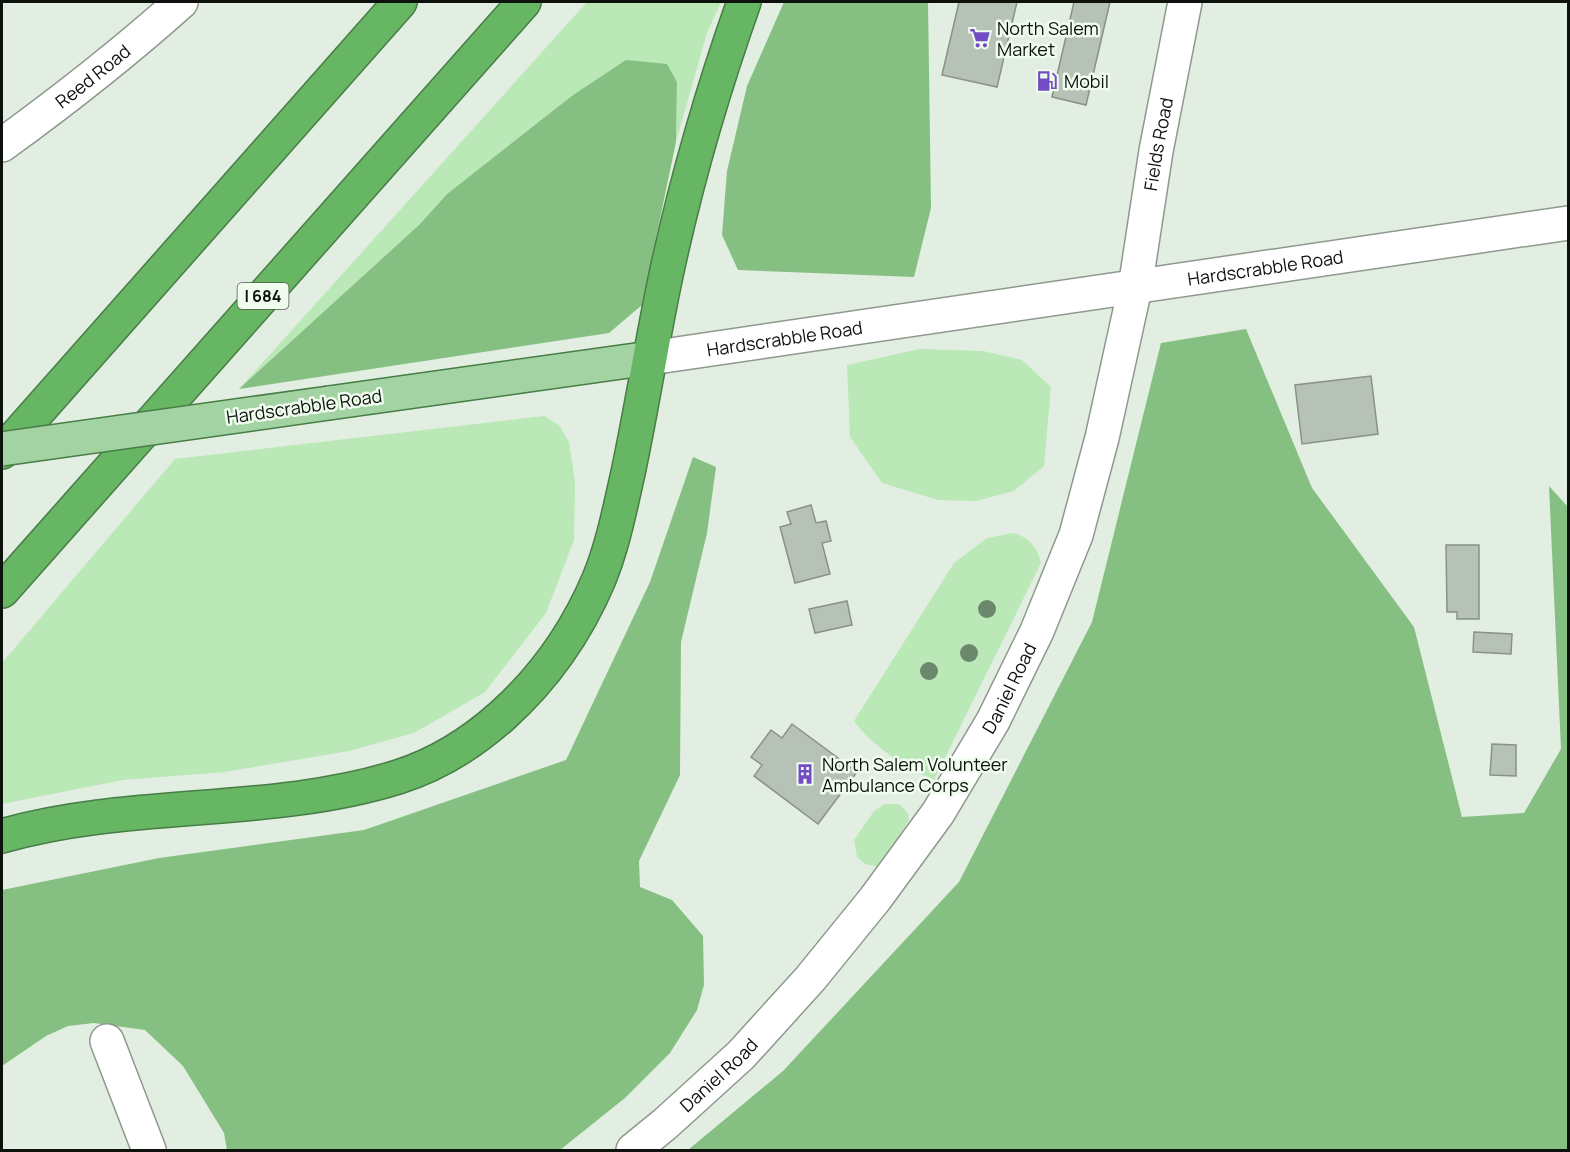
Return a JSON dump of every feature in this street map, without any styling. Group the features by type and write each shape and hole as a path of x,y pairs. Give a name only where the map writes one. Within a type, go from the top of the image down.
{"highway":[{"path":"2,450 400,2"},
{"name":"I 684","path":"2,591 524,2"},
{"path":"2,836 68,821 304,797 355,789 402,776 446,757 489,728 524,696 553,662 578,623 600,578 615,531 678,220 695,153 744,2"}],"main road":[{"name":"Hardscrabble Road","path":"2,450 650,358"}],"street":[{"name":"Reed Road","path":"2,145 131,46 181,2"},
{"name":"Fields Road","path":"1135,288 1156,151 1185,2"},
{"name":"Hardscrabble Road","path":"650,358 1569,224"},
{"name":"Daniel Road","path":"633,1150 741,1055 810,979 875,899 938,813 993,721 1037,630 1076,535 1102,438 1135,288"},
{"path":"107,1041 149,1150"}],"green space":[{"path":"587,2 721,2 707,33 676,142 677,82 667,65 626,61 573,95 447,194 420,224 239,389"},
{"path":"784,2 928,2 931,208 914,277 738,270 722,235 727,171 747,86"},
{"path":"626,60 667,64 677,82 676,142 642,305 609,333 239,389 420,224 447,194 573,95"},
{"path":"1246,329 1312,488 1414,627 1462,817 1524,813 1561,749 1549,486 1568,507 1568,1150 688,1150 783,1071 959,882 1092,622 1161,343"},
{"path":"920,349 983,351 1022,360 1051,387 1044,466 1014,491 976,501 938,500 882,483 850,437 847,365"},
{"path":"544,416 559,425 569,442 575,481 574,540 546,613 485,692 414,733 349,751 225,772 123,780 2,804 2,663 175,459"},
{"path":"693,457 716,467 707,533 681,642 680,775 639,861 640,887 672,900 703,936 704,985 697,1010 670,1053 625,1098 560,1150 227,1150 224,1133 183,1066 145,1030 94,1023 68,1026 46,1036 2,1066 2,890 159,858 364,830 566,760 650,582"},
{"path":"1014,533 1032,544 1041,563 934,780 890,755 871,740 854,721 954,563 987,538"},
{"path":"885,804 899,804 908,813 909,820 880,867 865,864 857,857 854,840 874,811"}],"building":[{"name":"North Salem Market","path":"959,2 1017,2 997,87 942,75"},
{"path":"1074,2 1110,2 1086,105 1052,97"},
{"path":"1371,376 1378,434 1302,444 1295,385"},
{"path":"811,505 816,523 826,521 831,541 822,543 830,574 795,583 780,527 791,524 787,512"},
{"path":"1446,545 1479,545 1479,619 1457,619 1457,612 1447,612"},
{"path":"847,601 852,625 815,633 809,609"},
{"path":"1474,632 1512,634 1511,654 1473,652"},
{"name":"North Salem Volunteer Ambulance Corps","path":"792,724 857,772 818,824 754,776 762,765 751,757 771,730 782,738"},
{"path":"1492,744 1516,745 1516,776 1490,775"}],"place":[{"name":"North Salem Market","path":"980,38"},
{"name":"Mobil","path":"1047,81"},
{"name":"North Salem Volunteer Ambulance Corps","path":"805,774"}]}
